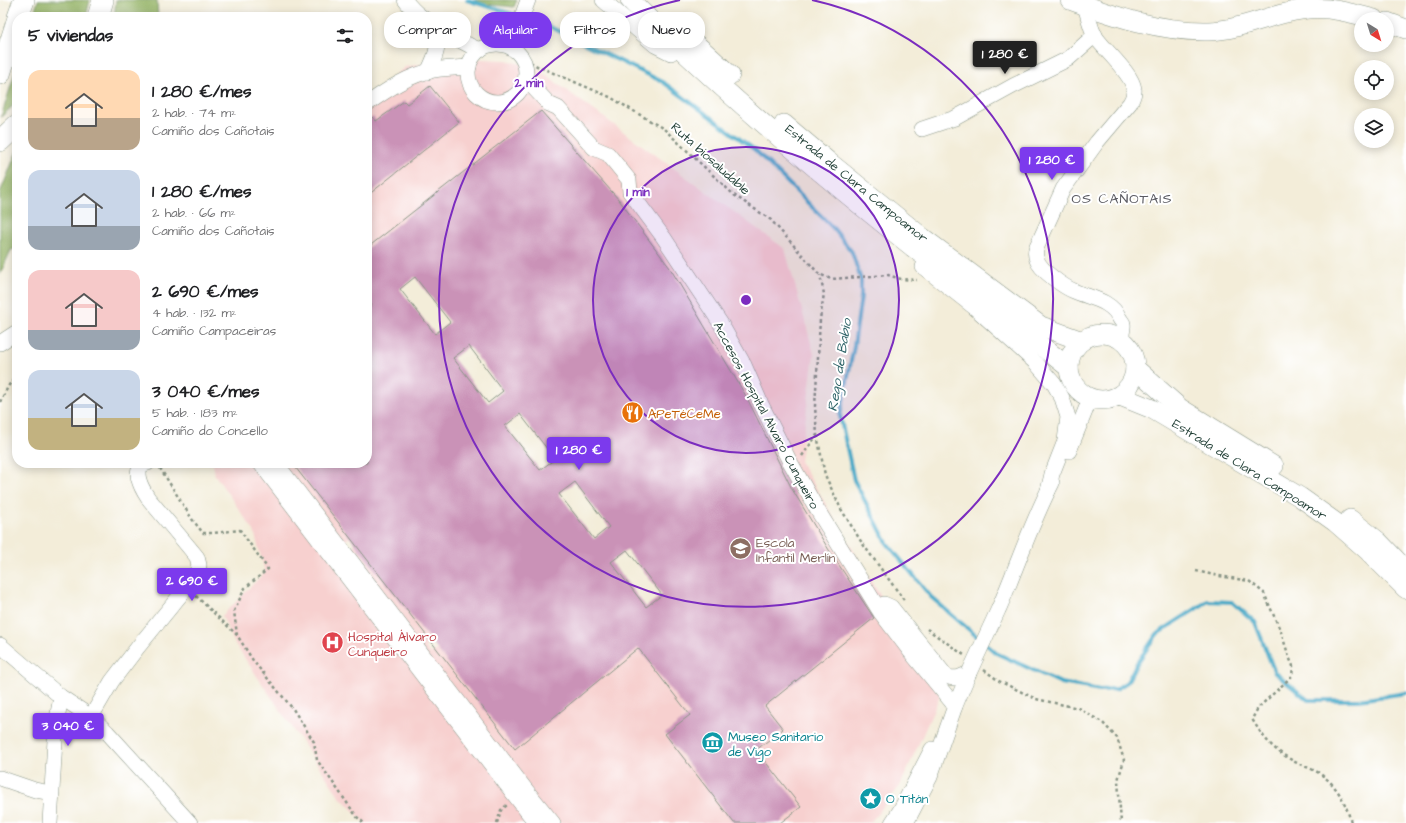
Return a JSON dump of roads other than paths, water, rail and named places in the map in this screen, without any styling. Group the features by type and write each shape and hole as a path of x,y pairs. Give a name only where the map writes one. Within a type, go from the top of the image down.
{"highway":[{"path":"20,12 24,0"},
{"path":"99,12 103,0"},
{"path":"0,74 12,37"},
{"path":"0,141 12,130"}],"main road":[{"name":"Estrada de Clara Campoamor","path":"617,0 671,53 781,151 885,236 922,254"},
{"name":"Estrada de Clara Campoamor","path":"630,0 757,118 805,159 922,254 1028,334 1069,368"},
{"name":"Estrada de Clara Campoamor","path":"649,0 755,99 829,162 922,237 1041,326 1082,341"},
{"path":"1078,3 1118,17 1180,30 1209,31 1240,26 1286,13 1308,9 1335,9 1354,14"},
{"path":"1394,25 1406,29"},
{"path":"1101,334 1111,335 1121,340 1129,347 1134,357 1135,368 1133,379 1128,388 1120,396 1110,400 1100,401 1090,399 1075,387 1070,378 1070,358 1075,348 1082,341 1091,336 1101,334"},
{"name":"Estrada de Clara Campoamor","path":"1135,368 1180,408 1302,484 1343,513 1378,542 1406,570"},
{"name":"Estrada de Clara Campoamor","path":"1120,396 1152,409 1300,497 1335,522 1406,589"}],"street":[{"path":"405,0 415,12"},
{"path":"517,12 519,0"},
{"path":"523,12 528,0"},
{"path":"603,0 655,45 671,53"},
{"path":"1078,3 1095,35 1133,83 1133,97 1130,104 1097,142 1063,189 1036,248 1036,255 1037,261 1041,266 1068,288 1105,302 1112,307 1117,312 1124,325 1121,340"},
{"path":"922,128 955,118 1014,86 1068,60 1095,35"},
{"path":"471,47 480,50"},
{"path":"428,72 437,48"},
{"path":"484,48 474,55 469,68 470,84 475,93 493,101 505,100 513,97 520,91 525,82 526,70 524,64 513,48"},
{"path":"372,100 392,86 411,77 434,70 469,68"},
{"name":"Accesos Hospital Alvaro Cunqueiro","path":"525,82 531,85 549,104 558,108 594,148 608,154 629,180 630,192 664,238 721,324 744,365 761,404 792,465 818,511 881,613 955,706"},
{"path":"885,236 974,307 1036,363 1054,384 1062,398 1068,417 1066,441 1052,474 1048,491"},
{"path":"0,343 12,335"},
{"path":"906,823 930,777 955,706 999,608 1048,491 1065,460 1090,399"},
{"path":"91,717 112,681 138,646 187,587 200,565 197,557 141,488 138,480 138,472 140,468"},
{"path":"264,468 536,823"},
{"path":"280,468 526,790 553,823"},
{"path":"884,604 892,607 946,676 952,679 969,673"},
{"path":"0,645 62,697 91,717 107,732 190,823"},
{"path":"50,823 56,724 62,697"},
{"path":"892,823 901,809 955,706"},
{"path":"0,778 35,790 51,793"}],"waterway":[{"name":"Rego de Babio","path":"467,0 506,12"},
{"name":"Rego de Babio","path":"552,28 663,82 755,150 834,229 852,252 861,280 861,296 854,346 840,416 854,480 887,543 931,597 981,640"},
{"name":"Rego de Babio","path":"986,644 996,653 1061,683 1100,690 1116,689 1127,682 1137,663 1157,634 1208,601 1232,602 1255,622 1275,673 1308,700 1359,700 1406,693"}],"place":[{"name":"APeTéCeMe","path":"633,413"},
{"name":"Escola Infantil Merlín","path":"741,549"},
{"name":"Hospital Álvaro Cunqueiro","path":"332,643"},
{"name":"Museo Sanitario de Vigo","path":"712,743"},
{"name":"O Titán","path":"870,798"}],"district":[{"name":"OS CAÑOTAIS","path":"1122,198"}]}
